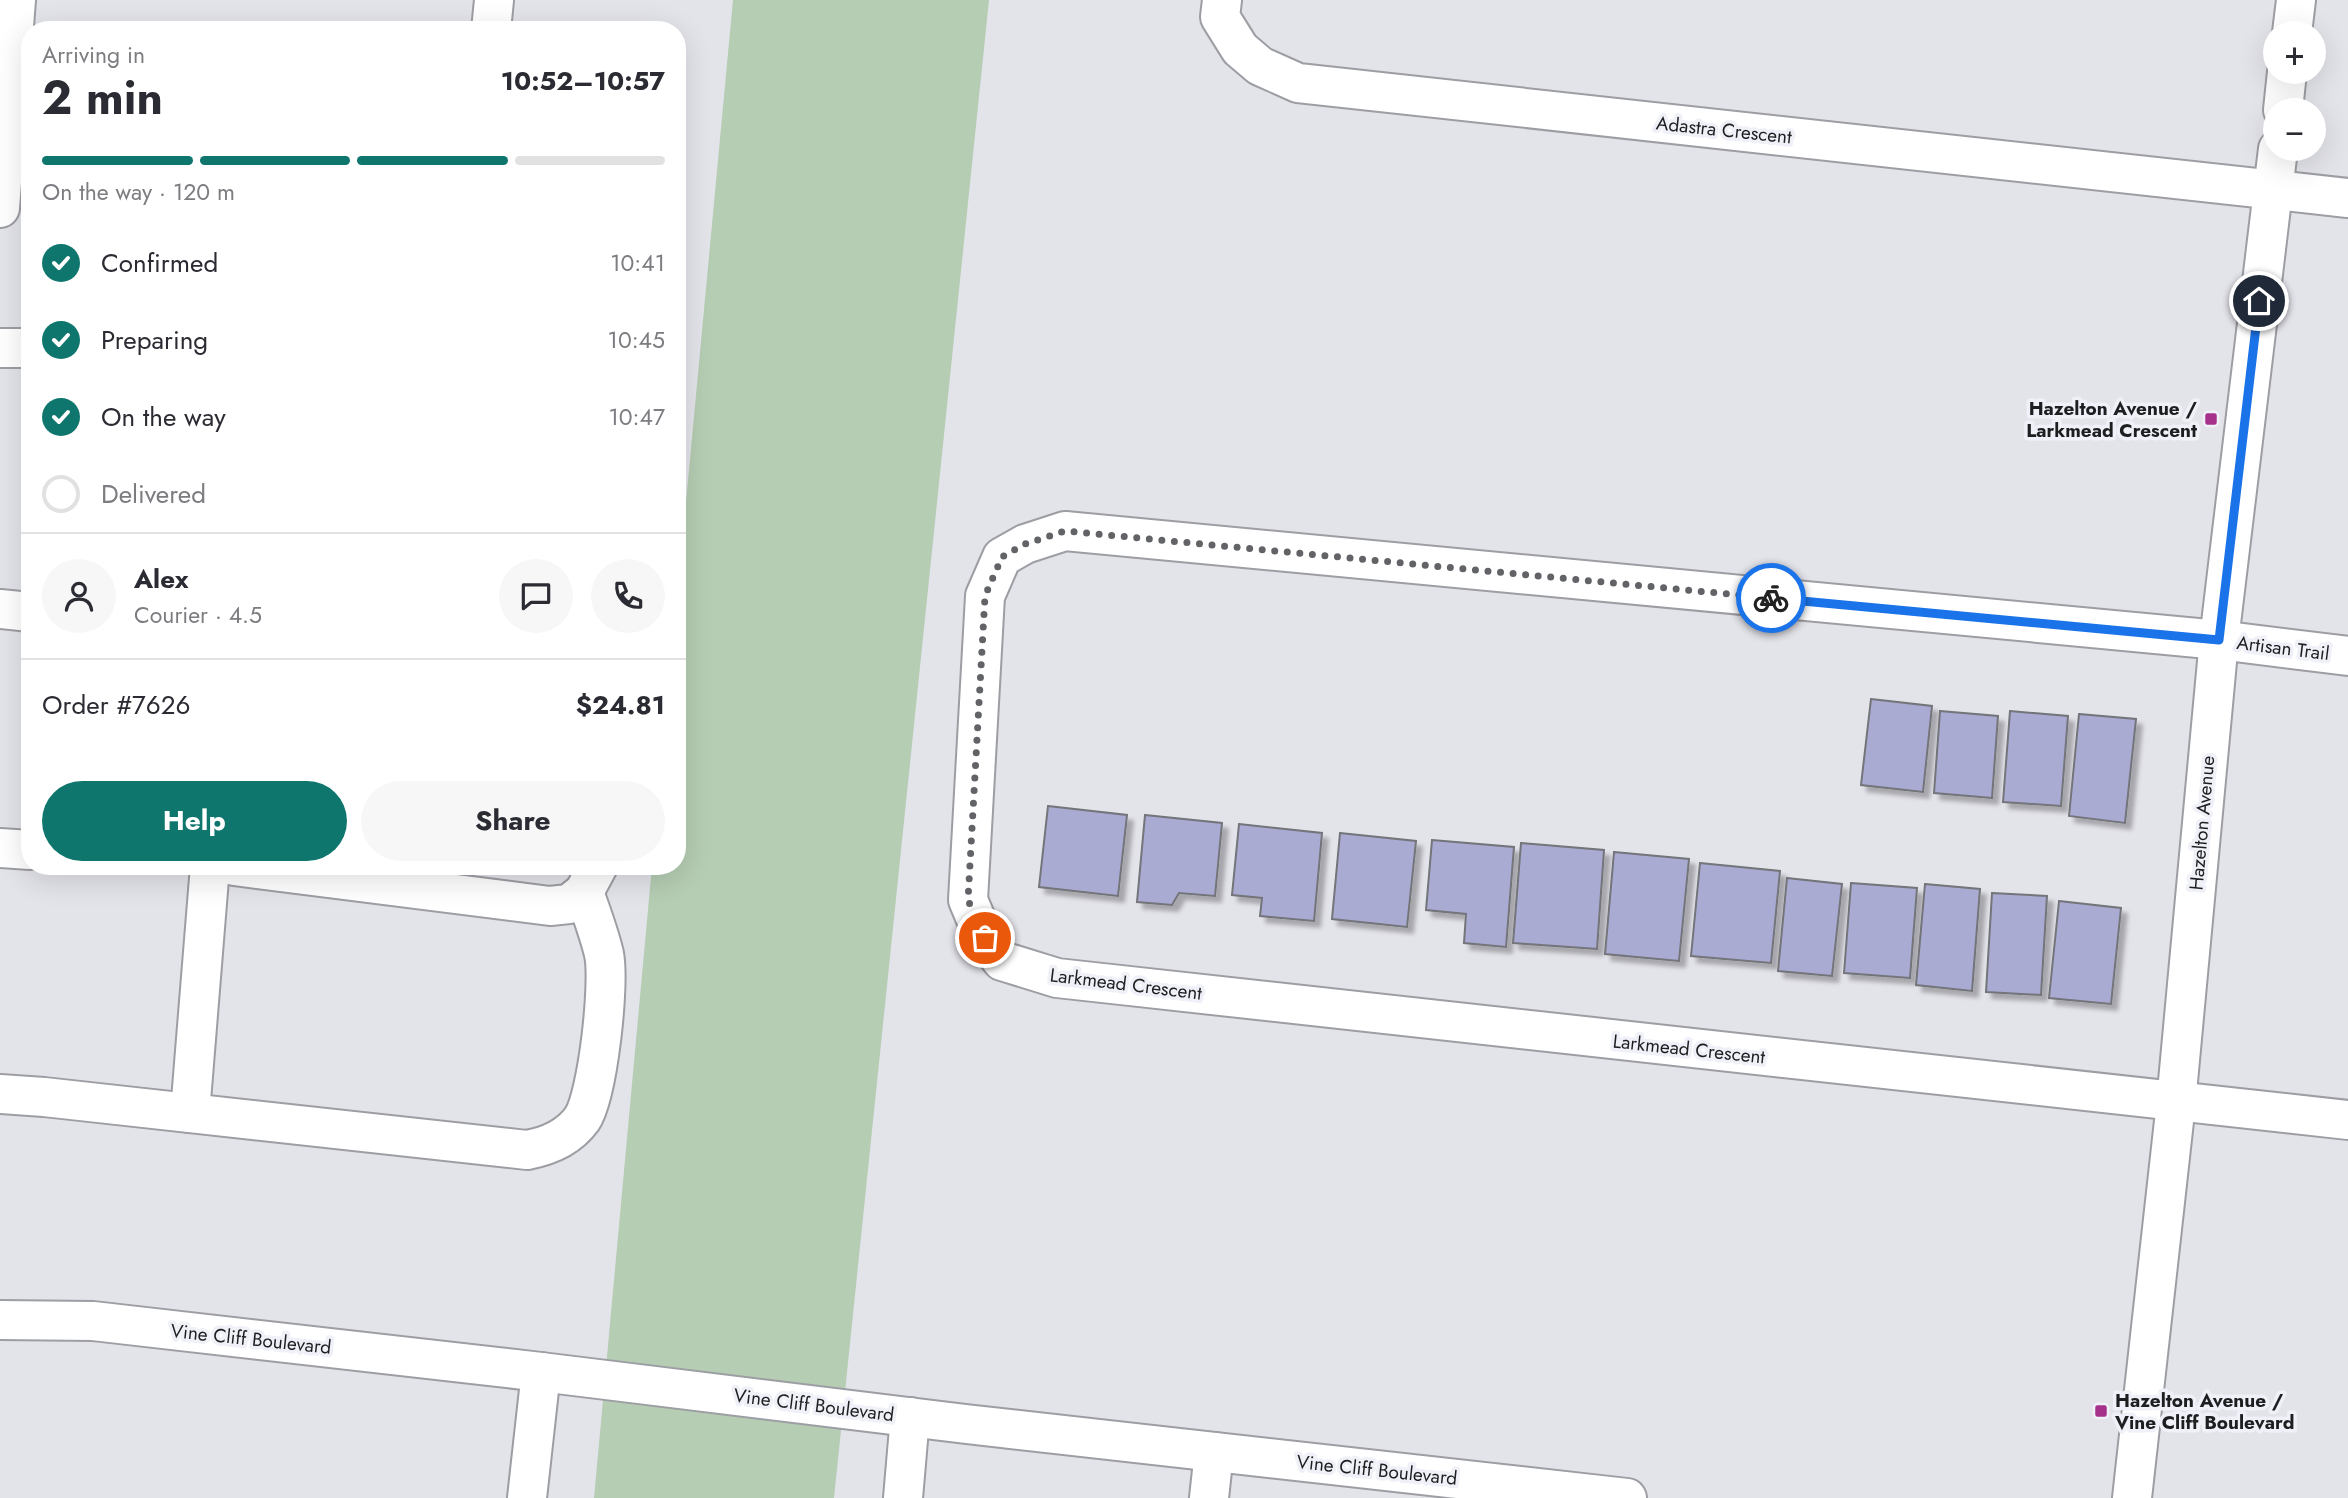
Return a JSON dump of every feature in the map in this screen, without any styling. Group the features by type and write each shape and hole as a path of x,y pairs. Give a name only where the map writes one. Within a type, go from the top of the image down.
{"street":[{"path":"0,208 16,0"},
{"path":"492,21 494,0"},
{"name":"Adastra Crescent","path":"1222,0 1220,17 1240,49 1260,66 1298,83 2348,198"},
{"path":"2293,21 2296,0"},
{"name":"Hazelton Avenue","path":"2132,1498 2176,1103 2219,640 2277,161"},
{"path":"0,348 21,348"},
{"name":"Larkmead Crescent","path":"2219,640 1065,531 1025,544 1002,557 985,596 968,900 985,938 1002,961 1057,978 2348,1120"},
{"path":"0,609 21,611"},
{"name":"Artisan Trail","path":"2219,640 2348,656"},
{"path":"0,848 21,849"},
{"path":"190,1113 209,875"},
{"path":"305,875 550,906 569,904 591,879"},
{"path":"0,1094 527,1150 545,1147 563,1138 582,1119 591,1101 605,1001 604,956 591,879"},
{"name":"Vine Cliff Boulevard","path":"0,1320 93,1321 1627,1498"},
{"path":"527,1498 541,1372"},
{"path":"903,1498 910,1417"},
{"path":"1209,1498 1214,1452"}],"green space":[{"path":"733,0 989,0 834,1498 594,1498 651,875 686,875 686,502"}],"building":[{"path":"1871,699 1932,706 1923,792 1861,785"},
{"path":"1940,711 1998,716 1992,798 1934,793"},
{"path":"2010,711 2068,716 2061,806 2003,802"},
{"path":"2079,714 2136,719 2125,823 2069,816"},
{"path":"1048,806 1127,815 1118,896 1039,887"},
{"path":"1145,815 1222,823 1215,896 1179,893 1172,905 1137,902"},
{"path":"1239,824 1322,833 1314,921 1260,916 1262,898 1232,895"},
{"path":"1340,833 1416,841 1407,927 1332,919"},
{"path":"1432,840 1514,847 1506,947 1464,943 1466,914 1426,910"},
{"path":"1521,843 1604,850 1597,949 1513,943"},
{"path":"1614,852 1689,859 1679,961 1605,954"},
{"path":"1700,863 1780,871 1771,963 1691,956"},
{"path":"1787,878 1842,884 1832,976 1778,971"},
{"path":"1851,883 1917,888 1910,978 1844,973"},
{"path":"1925,884 1980,889 1972,991 1916,985"},
{"path":"1992,893 2047,896 2041,995 1986,992"},
{"path":"2059,901 2121,908 2111,1004 2049,998"}],"way so far":[{"path":"985,938 968,900 985,596 1002,557 1025,544 1065,531 1771,598"}],"place":[{"name":"Hazelton Avenue / Larkmead Crescent","path":"2211,419"},
{"name":"Hazelton Avenue / Vine Cliff Boulevard","path":"2101,1411"}],"route":[{"path":"1771,598 2219,640 2259,301"}]}
